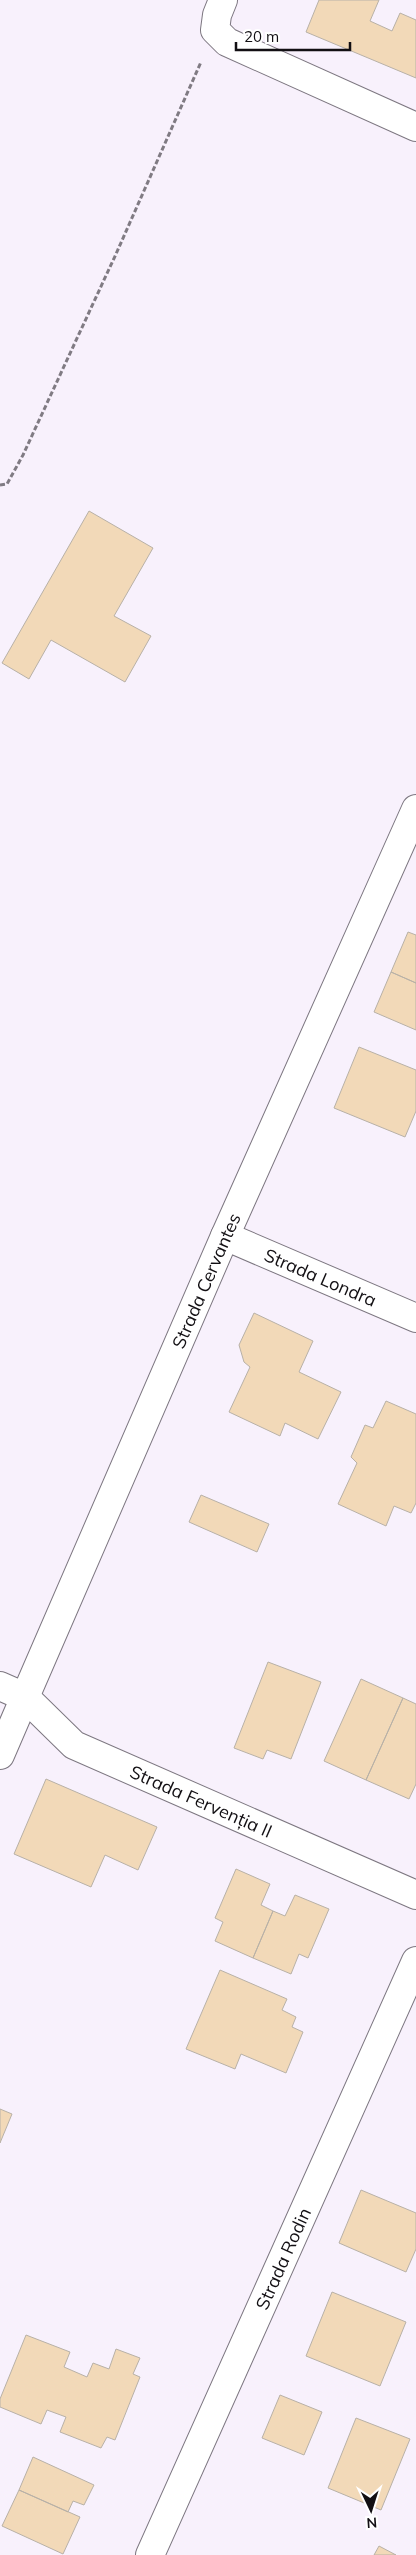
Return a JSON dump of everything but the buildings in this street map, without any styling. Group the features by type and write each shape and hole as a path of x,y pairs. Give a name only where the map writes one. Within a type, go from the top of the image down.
{"street":[{"path":"223,0 217,16 215,30 227,42 416,127"},
{"name":"Strada Cervantes","path":"0,1755 224,1236 416,809"},
{"name":"Strada Londra","path":"224,1236 416,1318"},
{"name":"Strada Fervenția II","path":"0,1686 25,1698 74,1744 416,1895"},
{"name":"Strada Rodin","path":"150,2555 416,1961"}],"path":[{"path":"0,485 7,484 23,455 116,254 215,30"}]}
